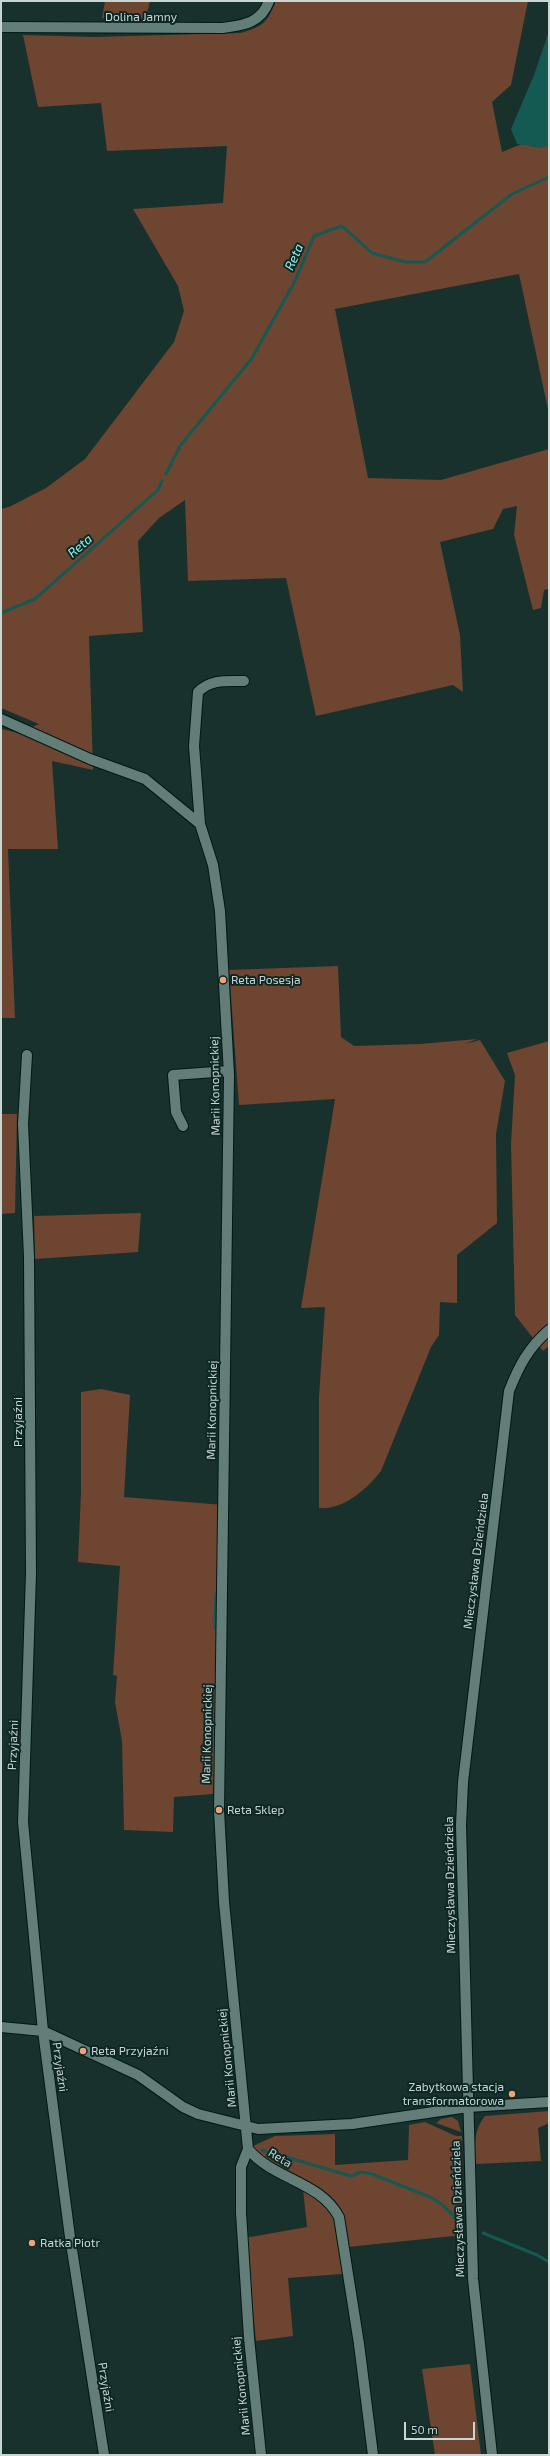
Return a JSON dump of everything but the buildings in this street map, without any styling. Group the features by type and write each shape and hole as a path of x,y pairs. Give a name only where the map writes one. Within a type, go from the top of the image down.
{"street":[{"name":"Dolina Jamny","path":"1,27 218,29 248,24 264,13 269,1"},
{"name":"Marii Konopnickiej","path":"244,681 214,682 205,685 198,692 194,746 200,824 213,865 220,911 229,1071 219,1810 224,1902 247,2127"},
{"path":"1,719 90,759 145,779 200,824"},
{"name":"Przyjaźni","path":"27,1055 23,1124 29,1250 31,1573 23,1822 43,2031 70,2236 104,2455"},
{"path":"184,1126 176,1112 173,1075 229,1071"},
{"name":"Mieczysława Dzieńdziela","path":"492,2455 473,2279 461,1833 463,1782 509,1391 520,1363 534,1343 549,1330"},
{"path":"1,2027 43,2031 138,2075 183,2107 198,2114 247,2127 262,2129 352,2124 468,2107 549,2102"},
{"path":"247,2127 248,2149"},
{"name":"Marii Konopnickiej","path":"248,2149 241,2167 241,2213 248,2338 261,2455"},
{"name":"Reta","path":"248,2149 256,2158 276,2172 308,2188 330,2202 339,2217 359,2344 373,2455"}],"shaded area":[{"path":"105,1 150,1 144,25 102,18"},
{"path":"276,1 528,1 511,85 492,102 502,152 549,133 549,414 519,274 335,309 368,478 441,480 549,449 549,589 544,590 541,608 533,610 514,535 517,506 503,509 493,529 440,542 460,635 463,692 453,685 316,716 286,578 188,581 185,500 159,518 138,541 143,632 89,636 93,770 52,761 58,849 8,849 15,1018 1,1018 1,729 19,733 39,724 1,708 1,509 9,507 46,488 85,459 174,342 184,311 178,286 133,209 223,203 227,146 107,151 101,103 38,107 23,35 94,37 240,33 254,29 263,23 270,14"},
{"path":"338,966 341,1037 354,1046 420,1044 477,1039 465,1044 480,1040 505,1081 496,1134 497,1223 457,1255 457,1303 440,1302 439,1335 431,1347 381,1471 369,1485 346,1502 328,1508 319,1508 319,1397 325,1307 301,1308 335,1099 239,1105 229,970"},
{"path":"549,1041 549,1346 543,1351 515,1315 511,1144 515,1075 507,1053"},
{"path":"1,1114 17,1114 15,1213 1,1214"},
{"path":"141,1213 138,1252 35,1259 34,1216"},
{"path":"101,1389 130,1395 124,1497 224,1505 213,1794 174,1797 173,1832 124,1830 122,1741 115,1702 117,1676 113,1675 120,1566 78,1562 81,1492 81,1392"},
{"path":"549,2111 549,2123 538,2128 541,2161 475,2164 475,2145 478,2127 485,2116"},
{"path":"452,2117 458,2121 461,2132 436,2123 441,2119"},
{"path":"425,2122 456,2136 462,2136 463,2235 348,2247 343,2217 332,2198 322,2191 272,2166 253,2146 275,2136 335,2134 335,2165 408,2160 409,2125"},
{"path":"303,2189 324,2205 334,2218 342,2274 288,2278 293,2336 256,2341 245,2238 307,2227"},
{"path":"470,2364 481,2455 435,2455 422,2369"}],"water":[{"path":"549,31 549,145 541,148 517,144 511,129 534,75"}],"waterway":[{"name":"Reta","path":"166,474 180,446 252,358 295,281 314,236 342,226 372,253 405,262 425,262 512,194 549,177"},
{"name":"Reta","path":"1,613 35,599 158,490 162,481"},
{"path":"215,1628 216,1594"},
{"path":"262,2150 351,2176 361,2172 372,2174 430,2197 443,2205 461,2224"},
{"path":"483,2233 537,2255 549,2262"}],"place":[{"name":"Reta Posesja","path":"223,980"},
{"name":"Reta Sklep","path":"219,1810"},
{"name":"Reta Przyjaźni","path":"83,2051"},
{"name":"Zabytkowa stacja transformatorowa","path":"512,2094"},
{"name":"Ratka Piotr","path":"32,2243"}]}
